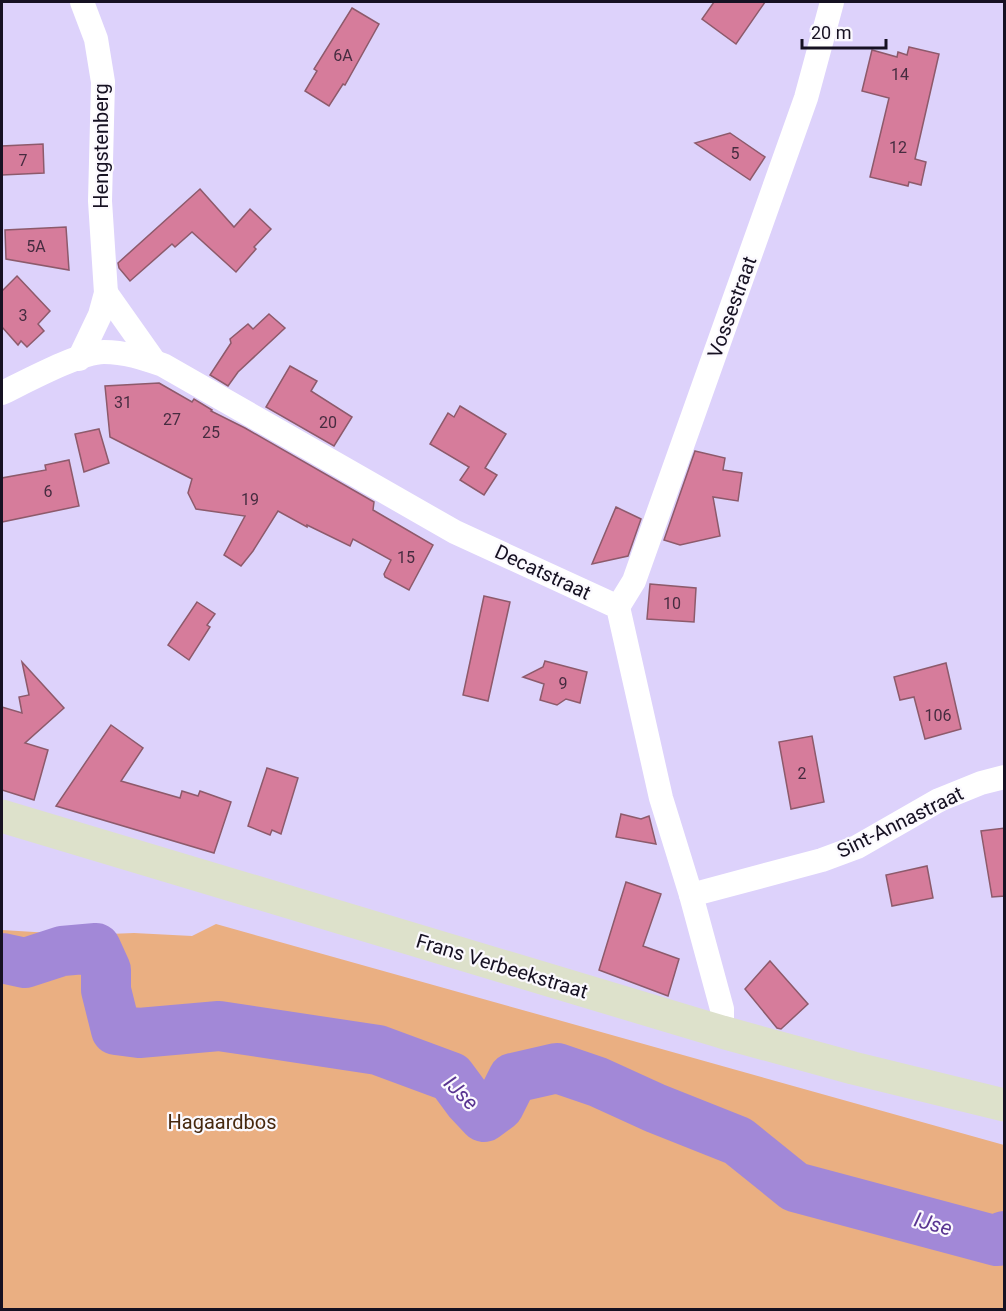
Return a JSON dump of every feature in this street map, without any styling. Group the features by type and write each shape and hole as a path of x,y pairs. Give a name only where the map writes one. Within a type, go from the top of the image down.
{"main road":[{"name":"Frans Verbeekstraat","path":"2,816 723,1032 853,1068 1005,1105"}],"street":[{"name":"Hengstenberg","path":"79,359 100,315 106,293 100,201 103,81 96,39 82,2"},
{"name":"Vossestraat","path":"618,607 634,581 806,98 832,2"},
{"path":"106,293 154,361"},
{"name":"Decatstraat","path":"79,359 102,352 133,354 163,364 455,531 618,607"},
{"path":"2,393 79,359"},
{"path":"618,607 661,798 691,895 722,1009 723,1032"},
{"name":"Sint-Annastraat","path":"691,895 831,857 857,847 939,800 981,783 1005,777"}],"green space":[{"name":"Hagaardbos","path":"216,924 1004,1145 1004,1309 2,1309 2,930 83,935 134,933 192,936"}],"building":[{"path":"714,2 765,2 736,44 702,19"},
{"path":"352,8 379,24 345,85 343,84 329,106 305,91 317,71 314,69"},
{"path":"909,47 939,54 915,159 926,162 921,185 909,182 908,186 870,177 889,98 862,91 872,50 897,57 898,52 907,55"},
{"path":"730,133 765,157 750,180 695,143"},
{"path":"43,144 44,173 2,175 2,146"},
{"path":"200,189 234,227 250,209 271,229 254,247 256,249 236,272 192,232 175,247 172,244 130,281 119,268 118,263"},
{"path":"66,227 69,270 6,259 5,230"},
{"path":"17,276 50,311 38,324 44,331 27,347 21,341 18,345 2,327 2,291"},
{"path":"269,314 285,328 238,372 228,386 210,375 231,343 230,339 248,324 253,329"},
{"path":"290,366 317,381 311,391 352,417 334,446 266,407"},
{"path":"159,383 192,402 194,399 211,411 374,502 373,510 433,545 409,590 385,577 384,574 391,560 353,539 350,546 278,511 241,566 224,555 245,516 196,509 188,493 192,479 110,437 105,386"},
{"path":"460,406 506,434 485,468 497,475 484,495 460,480 469,467 430,444 448,413 454,417"},
{"path":"99,429 109,463 84,472 75,434"},
{"path":"695,451 725,458 723,470 742,473 738,501 713,497 720,536 680,545 664,540"},
{"path":"69,460 79,506 2,522 2,478 46,470 45,465"},
{"path":"616,507 641,519 628,556 592,564"},
{"path":"650,584 696,588 694,622 647,619"},
{"path":"484,596 510,602 488,701 463,695"},
{"path":"197,602 215,614 207,625 210,627 189,660 168,645"},
{"path":"545,661 587,672 580,703 566,699 557,705 540,700 544,684 523,677 543,667"},
{"path":"22,662 64,708 25,743 48,750 34,800 2,790 2,707 22,713 19,697 29,695"},
{"path":"946,663 961,729 925,739 914,697 900,700 894,677"},
{"path":"111,725 143,748 121,781 180,798 182,791 198,796 200,791 231,802 214,853 56,806"},
{"path":"812,736 824,802 791,809 779,742"},
{"path":"267,768 298,778 281,834 272,830 270,835 248,826"},
{"path":"621,814 641,819 649,816 656,844 616,837"},
{"path":"1005,828 1005,896 992,897 981,831"},
{"path":"927,866 933,898 892,906 886,875"},
{"path":"626,882 661,894 643,946 679,959 668,996 599,970"},
{"path":"770,961 808,1004 781,1029 777,1028 745,989"}],"waterway":[{"name":"IJse","path":"2,958 25,963 62,951 96,948 106,970 106,990 116,1030 139,1033 219,1026 378,1050 451,1077 484,1117 499,1106 513,1078 557,1068 598,1082 655,1108 738,1141 795,1187 997,1241 1004,1236"}]}
